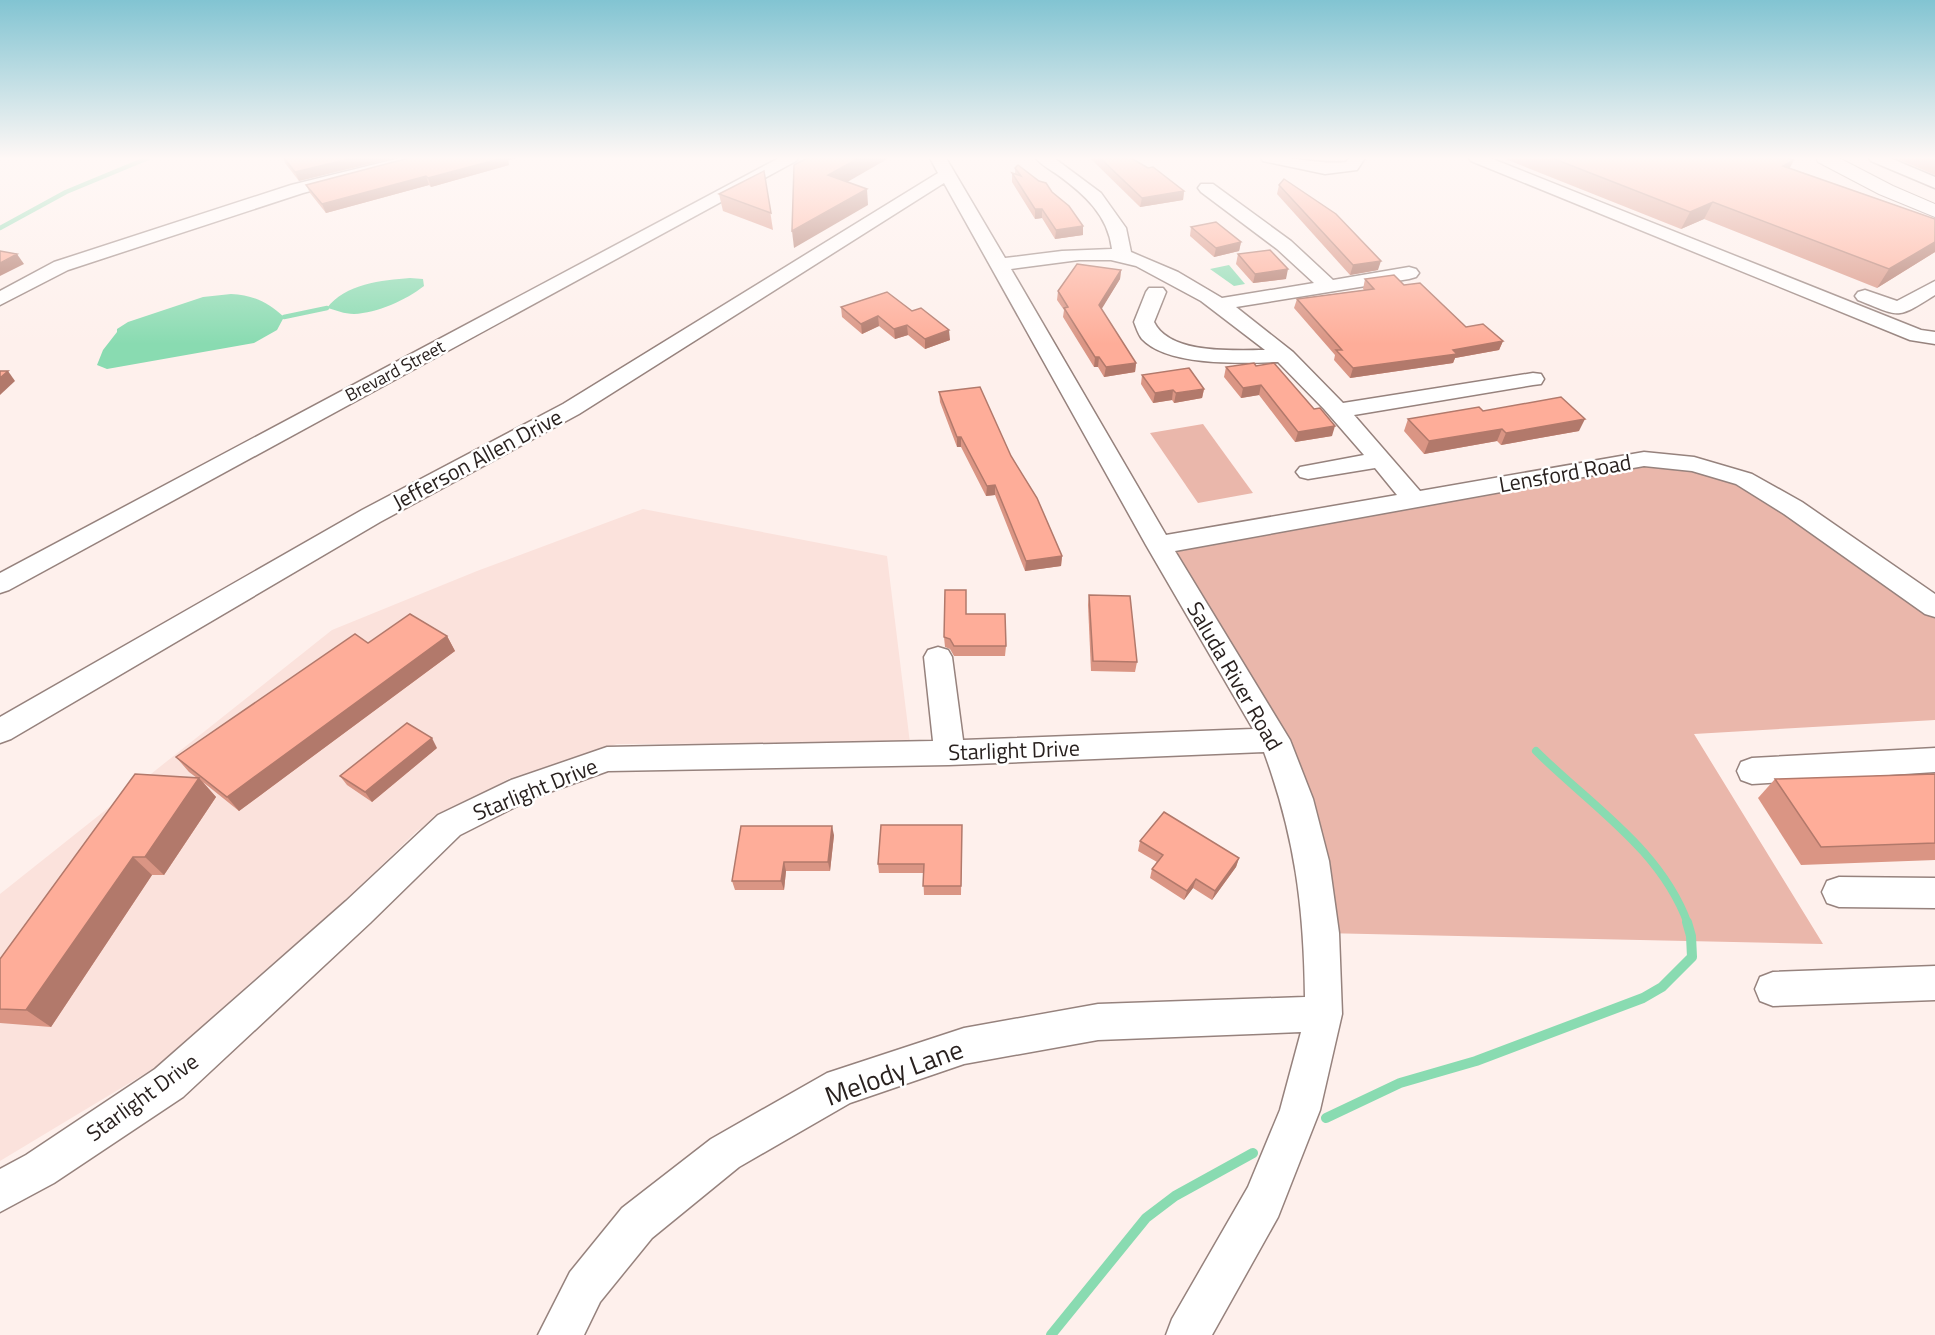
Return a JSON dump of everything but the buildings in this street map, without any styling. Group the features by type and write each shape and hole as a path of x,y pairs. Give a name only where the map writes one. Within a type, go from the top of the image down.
{"street":[{"path":"0,299 61,266 202,220"},
{"name":"Brevard Street","path":"0,584 674,220"},
{"name":"Jefferson Allen Drive","path":"0,731 372,516 571,409 859,220"},
{"name":"Saluda River Road","path":"973,220 1158,545 1275,740 1297,799 1312,861 1322,933 1324,1014 1300,1110 1263,1202 1188,1335"},
{"path":"1113,220 1118,230 1122,255"},
{"path":"1251,220 1284,244 1329,286"},
{"path":"1632,220 1917,336 1935,338"},
{"path":"1681,240 1713,238 1741,246 1899,309 1935,287"},
{"path":"998,265 1066,257 1122,255 1146,262 1238,316 1286,356 1338,411 1414,500"},
{"path":"1220,304 1409,273"},
{"path":"1156,292 1144,319 1145,325 1158,341 1170,347 1201,355 1286,356"},
{"path":"1338,411 1533,379"},
{"name":"Lensford Road","path":"1158,545 1644,459 1694,464 1744,478 1793,508 1935,607"},
{"path":"1308,472 1380,460"},
{"path":"938,657 949,753"},
{"name":"Starlight Drive","path":"0,1191 40,1169 169,1083 358,912 449,825 522,789 607,759 949,753 1275,740"},
{"path":"1752,771 1935,760"},
{"path":"1839,892 1935,893"},
{"path":"1773,989 1935,984"},
{"name":"Melody Lane","path":"560,1335 585,1287 637,1223 725,1154 841,1087 964,1046 1098,1022 1324,1014"}],"shaded area":[{"path":"1229,265 1245,284 1234,286 1210,269"},
{"path":"410,278 423,279 424,286 400,301 382,308 354,314 327,308 344,293 354,288 376,282"},
{"path":"231,294 253,298 266,303 278,312 284,317 277,330 254,343 107,369 97,365 103,350 117,329 128,322 203,297"},
{"path":"1203,424 1253,493 1198,503 1150,433"},
{"path":"1644,459 1715,468 1935,606 1935,720 1694,734 1823,944 1322,933 1297,799 1159,545"},
{"path":"643,509 887,556 910,743 617,744 508,779 417,831 313,932 250,983 181,1052 0,1161 0,894 332,630 477,571"}],"waterway":[{"path":"0,228 14,220"},
{"path":"284,317 327,308"},
{"path":"1536,751 1642,851 1676,897 1688,924"},
{"path":"1326,1118 1400,1083 1476,1061 1643,998 1662,987 1692,957 1691,936 1687,922"},
{"path":"1051,1335 1146,1218 1175,1196 1253,1153"}]}
